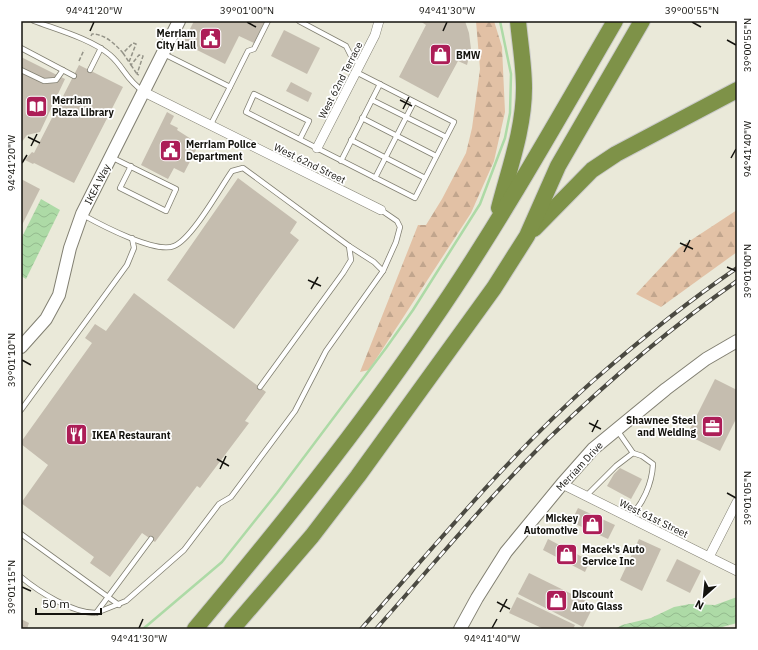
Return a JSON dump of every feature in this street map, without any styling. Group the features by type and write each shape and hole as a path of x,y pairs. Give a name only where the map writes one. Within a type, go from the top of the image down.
{"highway":[{"path":"494,227 516,146 521,116 524,89 518,21"},
{"path":"195,629 272,538 359,425 430,325 494,227 615,21"},
{"path":"238,625 312,536 462,334 527,236 558,166 642,21"},
{"path":"527,236 598,166 616,154 737,90"}],"main road":[{"name":"IKEA Way","path":"21,347 46,319 59,295 70,248 82,214 164,54 179,21"},
{"name":"Merriam Drive","path":"460,629 477,598 506,552 593,449 700,363 737,341"}],"street":[{"name":"West 62nd Terrace","path":"317,148 375,35 379,21"},
{"name":"West 62nd Street","path":"144,92 381,210"},
{"name":"West 61st Street","path":"562,484 737,571"},
{"path":"709,557 737,502"}],"lane":[{"path":"34,21 101,48 119,63 132,84 144,92"},
{"path":"210,126 248,51 254,49 268,21"},
{"path":"299,21 346,46 353,60 361,63"},
{"path":"21,48 74,76"},
{"path":"90,70 101,48"},
{"path":"164,54 230,87"},
{"path":"21,70 44,82 56,80 63,70"},
{"path":"300,139 308,121 254,94 246,112 414,198 454,122 356,72"},
{"path":"341,160 380,84"},
{"path":"372,100 446,137"},
{"path":"375,178 414,102"},
{"path":"362,118 436,156"},
{"path":"351,140 425,178"},
{"path":"111,157 131,166 176,189 166,211 120,188 131,166"},
{"path":"82,214 132,238 161,248 169,248 181,242 192,231 232,171 243,168 349,246 374,262 383,271"},
{"path":"21,577 39,590 62,603 86,613 96,613 120,604 184,550 218,504 231,497 295,412 326,351 383,271 396,242 400,227 397,221 381,210"},
{"path":"21,410 127,265 134,248 132,238"},
{"path":"260,387 343,273 351,260 349,246"},
{"path":"617,430 633,453 642,456 653,464 652,476 639,508 630,518"},
{"path":"586,496 616,466 633,453"},
{"path":"21,534 120,604"},
{"path":"96,613 151,539"}],"path":[{"path":"90,37 92,34 97,34 113,42 123,53 137,74 142,77"},
{"path":"123,53 132,43 136,44 129,62"},
{"path":"79,61 84,50"},
{"path":"131,65 139,55 143,56 137,74"}],"green space":[{"path":"476,21 494,21 502,47 505,112 494,161 471,213 369,370 360,372 418,225 426,225 442,199 466,153 472,128 480,69"},
{"path":"737,210 737,252 661,307 636,294 679,248"}],"water":[{"path":"41,199 60,210 26,279 21,276 21,239"},
{"path":"737,597 737,623 715,629 615,629 622,625 651,618 674,607 690,604 715,605"}],"building":[{"name":"Merriam City Hall","path":"194,21 265,21 254,43 239,36 225,64 183,43"},
{"name":"BMW","path":"420,21 465,21 469,33 471,49 467,65 458,61 438,98 399,77 426,25"},
{"path":"284,30 320,48 307,74 271,56"},
{"name":"Merriam Plaza Library","path":"21,57 65,79 40,132 27,135 21,143"},
{"path":"79,65 123,87 74,183 25,160 32,152 34,153"},
{"path":"291,82 312,93 308,102 286,91"},
{"path":"167,112 174,116 170,124 178,128 177,130 199,144 184,173 174,168 168,179 141,165"},
{"path":"238,178 297,222 290,233 299,240 234,329 167,280"},
{"path":"21,179 40,189 21,227"},
{"path":"134,293 266,392 245,421 249,423 200,488 197,486 155,542 142,533 110,577 90,563 94,557 21,503 48,465 21,444 21,442 92,343 85,338 95,324 106,331"},
{"name":"Shawnee Steel and Welding","path":"715,379 737,390 737,417 720,451 687,435"},
{"path":"620,468 642,479 631,499 607,486 614,474"},
{"name":"Mickey Automotive","path":"578,508 615,525 608,539 571,522"},
{"name":"Macek's Auto Service Inc","path":"548,539 590,561 585,572 543,550"},
{"path":"639,539 661,549 642,591 620,580"},
{"path":"677,559 701,571 690,593 666,581"},
{"name":"Discount Auto Glass","path":"529,573 594,605 583,627 518,594"},
{"path":"517,597 575,625 573,629 544,629 509,613"},
{"path":"21,619 29,623 27,629 21,629"}],"waterway":[{"path":"143,629 222,562 277,493 413,310 480,204 505,138 510,113 511,74 500,21"}],"railway":[{"path":"361,629 503,469 563,409 594,380 646,336 700,294 737,268"},
{"path":"376,629 482,508 549,438 640,356 688,317 737,281"}],"place":[{"name":"Merriam City Hall","path":"211,39"},
{"name":"BMW","path":"440,55"},
{"name":"Merriam Plaza Library","path":"37,106"},
{"name":"Merriam Police Department","path":"170,150"},
{"name":"Shawnee Steel and Welding","path":"712,426"},
{"name":"IKEA Restaurant","path":"76,435"},
{"name":"Mickey Automotive","path":"593,524"},
{"name":"Macek's Auto Service Inc","path":"566,555"},
{"name":"Discount Auto Glass","path":"556,600"}]}
